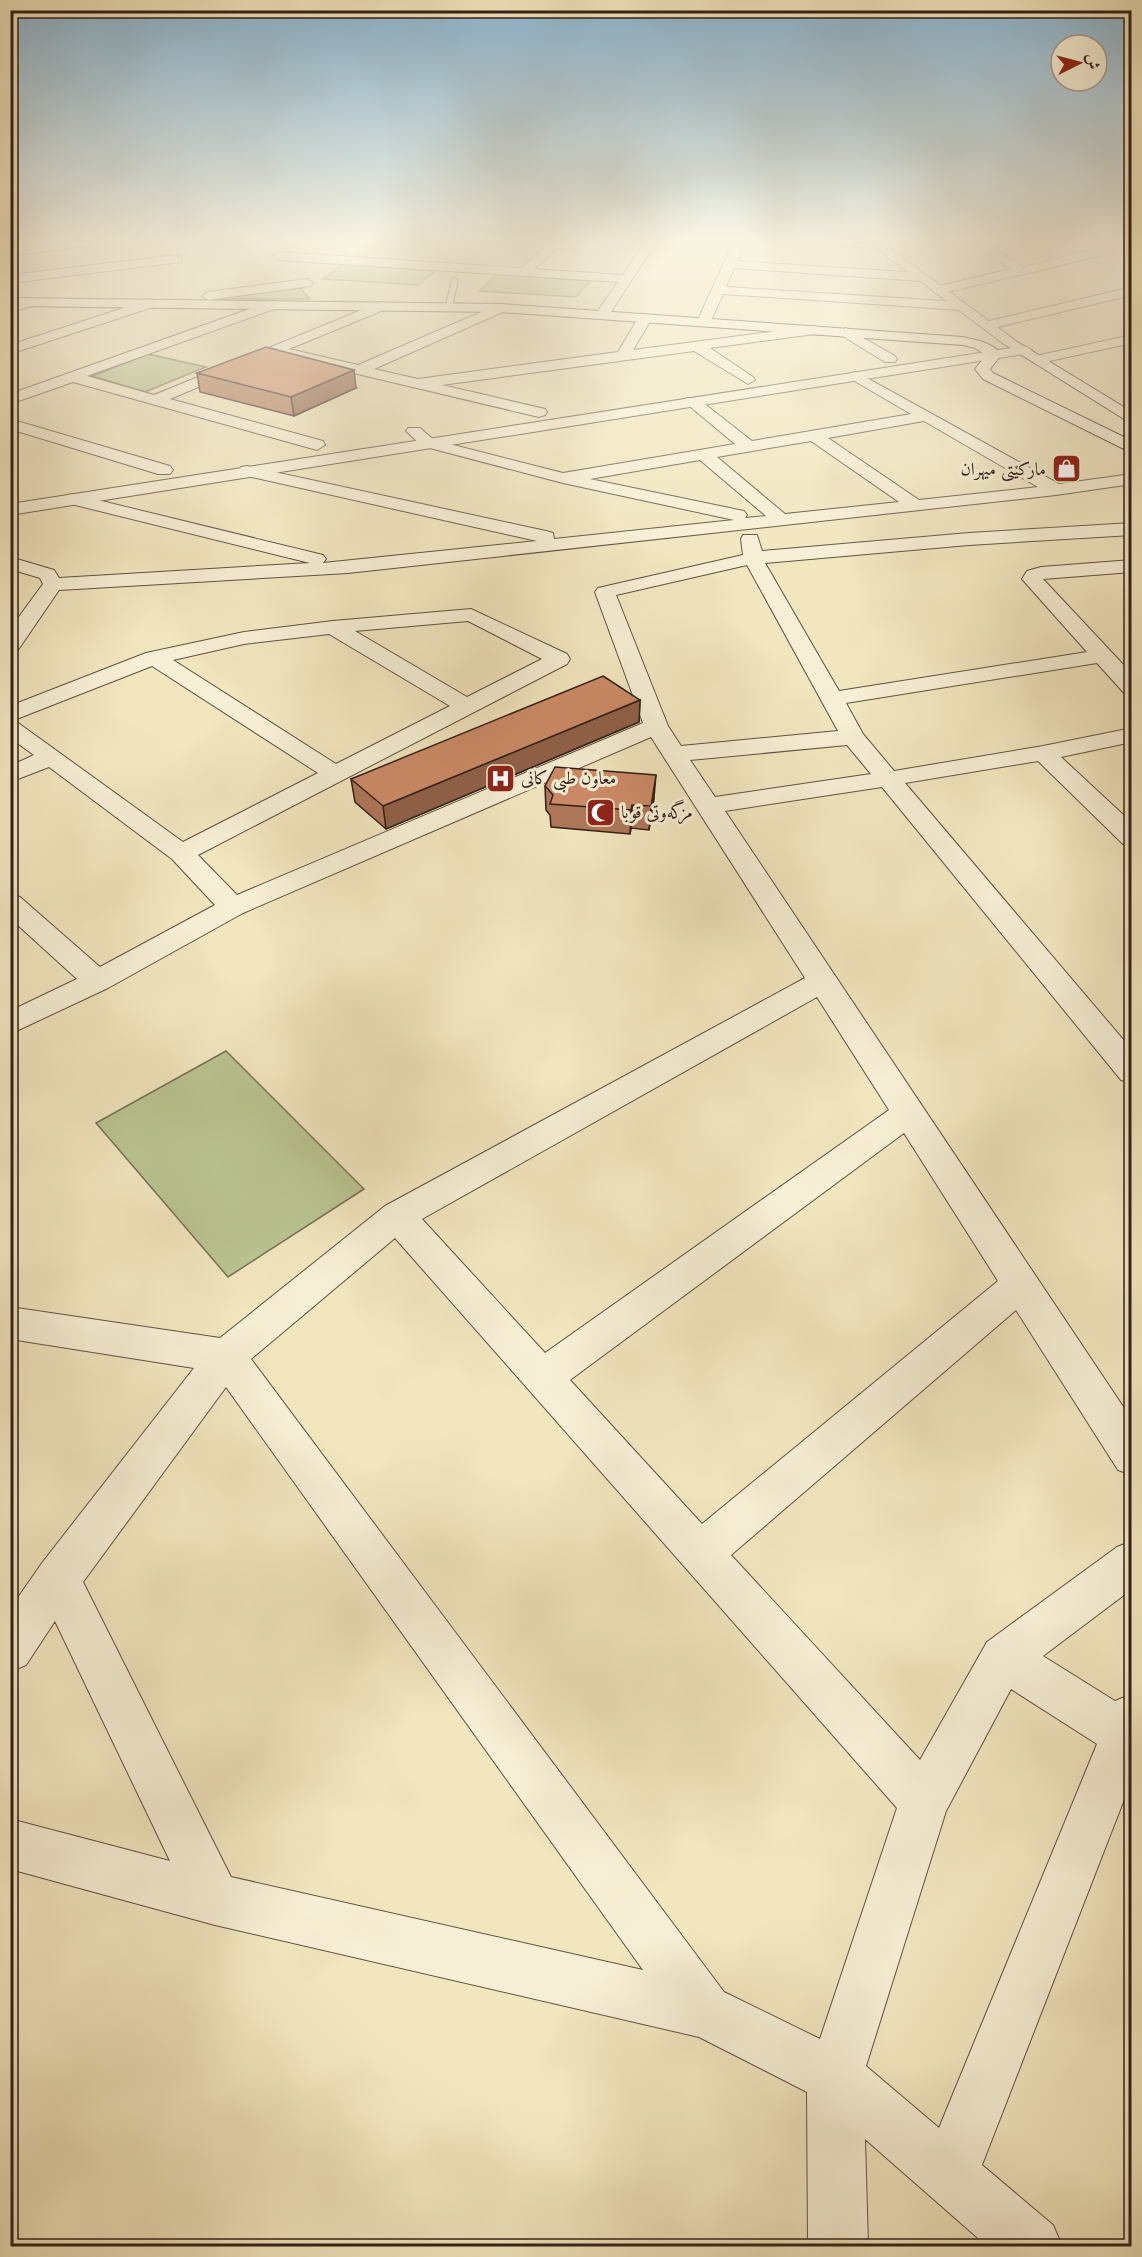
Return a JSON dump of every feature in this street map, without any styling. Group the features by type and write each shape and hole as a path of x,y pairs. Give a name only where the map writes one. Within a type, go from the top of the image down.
{"street":[{"path":"10,399 70,371 89,372 157,346"},
{"path":"155,400 287,346"},
{"path":"359,370 413,346"},
{"path":"623,356 629,346"},
{"path":"416,384 695,346"},
{"path":"697,346 748,380"},
{"path":"869,346 890,359"},
{"path":"360,439 971,346"},
{"path":"982,346 995,354"},
{"path":"1018,346 1131,419"},
{"path":"1040,359 1101,346"},
{"path":"11,350 34,356"},
{"path":"147,350 179,357"},
{"path":"10,495 164,470 428,443 1025,350"},
{"path":"276,351 539,412"},
{"path":"995,354 982,369 988,376 1131,448"},
{"path":"210,364 231,368"},
{"path":"70,371 155,400 317,445"},
{"path":"856,376 1056,490"},
{"path":"692,401 748,446"},
{"path":"563,478 926,416"},
{"path":"10,424 164,470"},
{"path":"414,431 428,443 563,478 765,521"},
{"path":"814,435 915,505"},
{"path":"282,451 338,442"},
{"path":"703,454 765,521"},
{"path":"10,510 73,499 241,461 574,543"},
{"path":"53,584 348,567 1056,490 1131,479"},
{"path":"73,499 348,567"},
{"path":"765,521 753,558 852,737 1131,1072"},
{"path":"1131,529 980,538 753,558 604,591 656,726 1131,1456"},
{"path":"10,563 47,574 53,584"},
{"path":"1131,566 1041,573 1032,577 1036,585 1131,688"},
{"path":"10,645 53,584"},
{"path":"10,714 154,658 244,638 333,627 471,615 559,659 181,853"},
{"path":"333,627 466,706"},
{"path":"831,699 1102,656"},
{"path":"154,658 334,773"},
{"path":"10,726 181,853 233,907"},
{"path":"10,1024 98,981 233,907 656,726"},
{"path":"709,806 888,779 1042,753 1131,735"},
{"path":"676,754 852,737"},
{"path":"1042,753 1131,838"},
{"path":"10,775 51,757"},
{"path":"10,903 98,981"},
{"path":"12,1645 58,1579 226,1356 398,1216 822,981"},
{"path":"543,1377 908,1113"},
{"path":"398,1216 924,1801"},
{"path":"700,1553 1021,1284"},
{"path":"10,1323 226,1356 705,2012"},
{"path":"838,2247 835,2076 924,1801 1003,1658 1131,1562"},
{"path":"58,1579 215,1899"},
{"path":"949,2175 1129,1730 1003,1658"},
{"path":"10,1844 215,1899 705,2012 835,2076 1032,2247"}],"green space":[{"path":"148,354 206,367 145,392 92,376"},
{"path":"226,1051 364,1189 228,1277 96,1123"}],"building":[{"path":"266,347 354,370 291,397 197,373"},
{"path":"603,676 640,700 383,806 351,779"},
{"path":"555,767 656,775 651,806 632,805 631,810 550,804 553,795 545,786"}],"place":[{"name":"مارکێتی میهران","path":"1067,469"},
{"name":"معاون طبی کانی","path":"500,778"},
{"name":"مزگەوتی قوبا","path":"600,812"}]}
